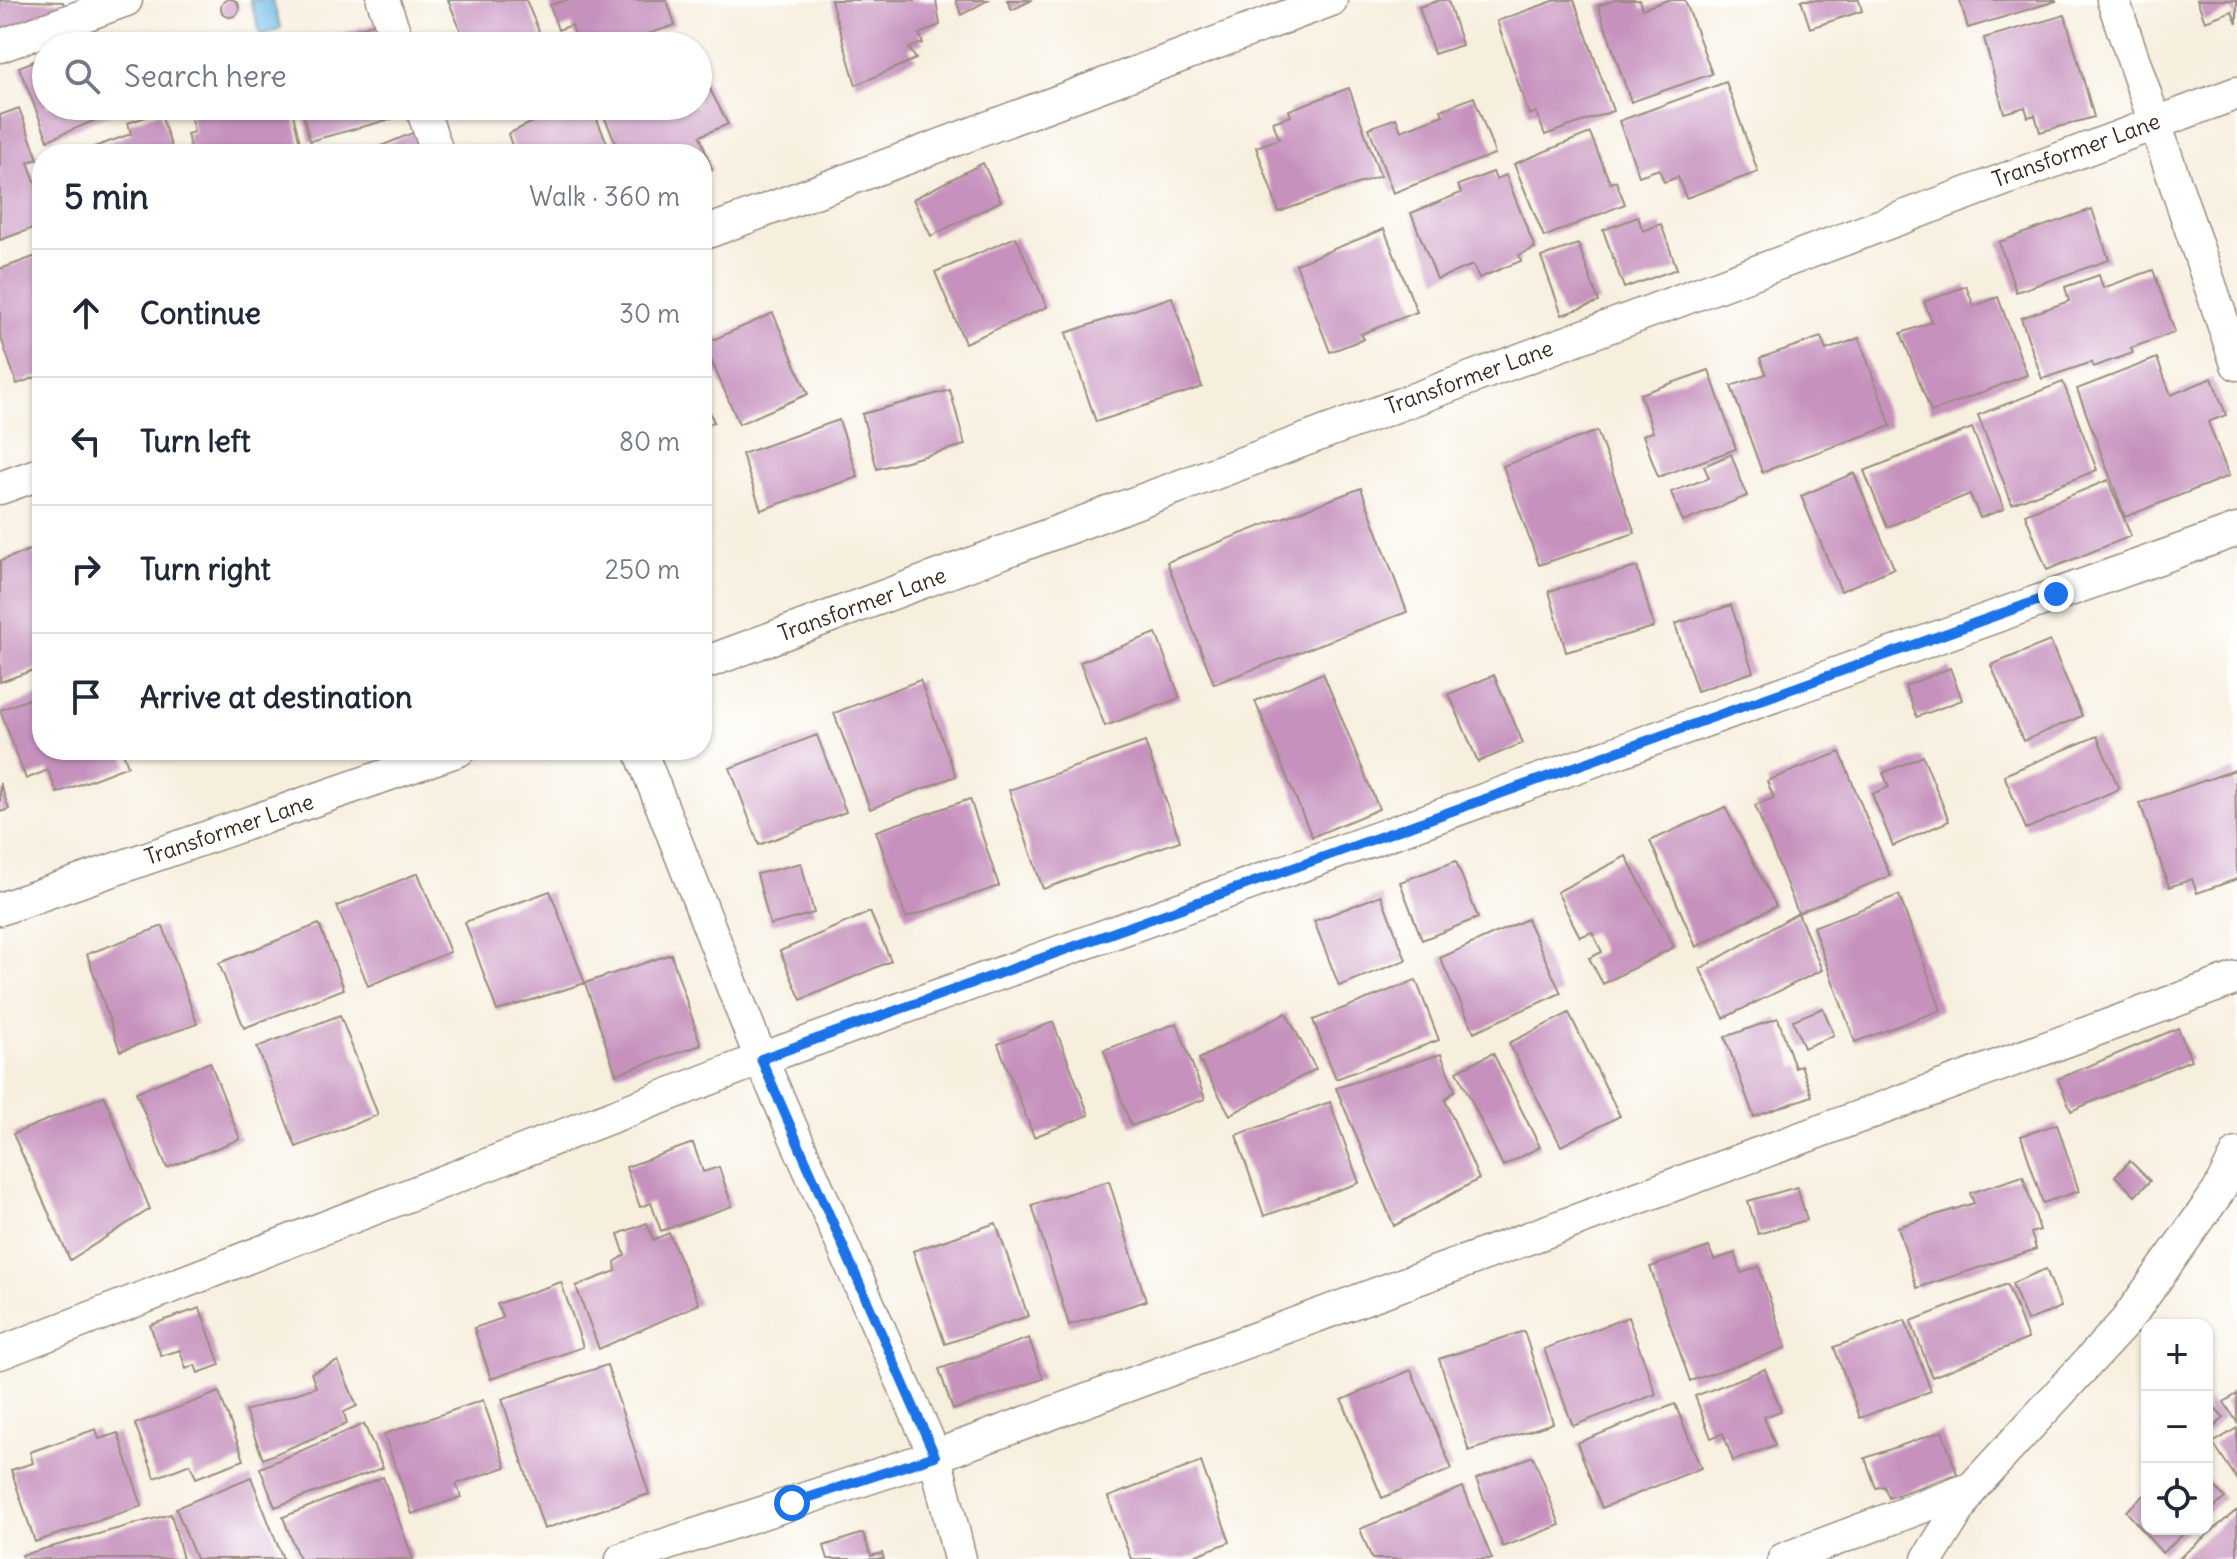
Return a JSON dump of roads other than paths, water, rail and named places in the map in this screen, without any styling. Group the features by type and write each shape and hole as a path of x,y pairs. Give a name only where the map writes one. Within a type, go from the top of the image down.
{"street":[{"path":"38,32 126,0"},
{"path":"383,0 394,32"},
{"path":"712,230 1331,0"},
{"path":"2113,0 2237,364"},
{"path":"0,46 32,34"},
{"name":"Transformer Lane","path":"712,660 2237,93"},
{"path":"426,120 434,144"},
{"path":"0,488 32,477"},
{"path":"0,1353 761,1059 2237,530"},
{"name":"Transformer Lane","path":"0,909 430,760"},
{"path":"644,760 761,1059 935,1456 960,1559"},
{"path":"622,1559 935,1456 2237,978"},
{"path":"1928,1559 1972,1488 2126,1321 2218,1192 2237,1154"},
{"path":"1784,1559 1972,1488"}],"water":[{"path":"250,0 272,0 281,28 260,32"}]}
